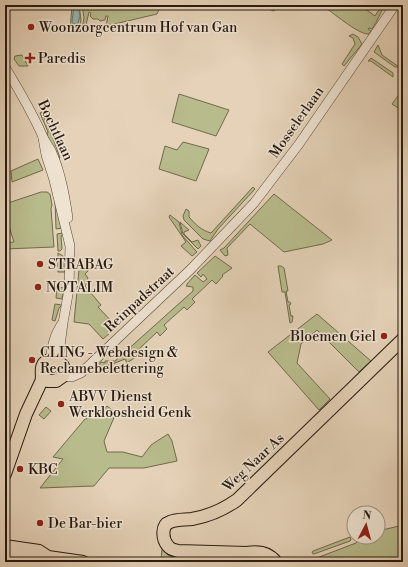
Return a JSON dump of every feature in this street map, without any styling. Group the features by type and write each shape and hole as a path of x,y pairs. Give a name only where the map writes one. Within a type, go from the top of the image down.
{"main road":[{"name":"Weg Naar As","path":"276,562 265,554 253,552 173,550 167,545 163,533 164,527 170,522 209,515 225,508 237,500 403,339"},
{"name":"Bochtlaan","path":"5,474 26,414 47,379 42,369 43,365 59,367"},
{"path":"47,379 60,379 59,367"},
{"path":"5,546 39,551 48,556 83,562"},
{"name":"Weg Naar As","path":"247,553 260,556 270,562"},
{"path":"5,555 52,562"}],"street":[{"name":"Mosselerlaan","path":"211,249 264,191 299,144 394,5"},
{"name":"Bochtlaan","path":"5,67 29,106 43,138 52,152 66,203 70,246 70,272 59,367"},
{"name":"Bochtlaan","path":"43,138 46,155 68,234"},
{"name":"Reinpadstraat","path":"59,367 71,370 85,368 211,249"}],"green space":[{"path":"72,5 79,5 81,20 79,30 70,32"},
{"path":"82,5 161,5 157,14 106,26 108,16 106,16 105,20 100,21 98,19 93,19 90,16 91,13 89,12 85,29 82,29 84,18"},
{"path":"257,5 277,5 274,11"},
{"path":"321,5 360,5 375,16 382,5 385,5 372,29 368,29 371,31 369,34 358,31"},
{"path":"353,34 358,37 362,44 344,66 342,64 355,44 353,38 349,36"},
{"path":"378,45 382,55 399,67 395,67 374,52"},
{"path":"22,55 28,66 19,66 14,59 15,56"},
{"path":"371,58 393,73 393,77 371,61 368,61"},
{"path":"403,89 403,111 392,104"},
{"path":"179,94 229,110 216,136 172,122"},
{"path":"42,112 60,158 57,159 47,135 48,132 40,113"},
{"path":"183,142 209,149 196,181 159,169 165,146 177,150"},
{"path":"38,159 43,170 12,182 11,171"},
{"path":"253,187 255,189 218,229 210,241 203,239 184,220 183,216 186,209 189,211 189,217 196,225 211,233"},
{"path":"41,192 47,192 50,194 54,247 5,249 5,243 14,242 5,214 5,204"},
{"path":"274,194 332,240 323,244 284,252 250,224 227,248 228,255 225,256 220,250 224,248"},
{"path":"55,200 62,228 56,229"},
{"path":"170,215 179,222 182,235 197,252 192,256 181,246 186,242 169,217"},
{"path":"180,222 189,230 184,232 184,234 192,242 198,240 201,246 198,249 183,234"},
{"path":"63,233 61,237 62,249 58,251 57,234"},
{"path":"58,253 63,256 63,267 65,272 58,272"},
{"path":"215,256 232,268 222,275 223,276 216,284 212,280 192,299 195,302 187,310 184,307 164,325 167,329 160,336 157,332 137,351 140,354 127,363 125,359 105,367 106,371 100,371 97,368 101,362 105,363 105,361 115,361 193,291 193,287 186,286 195,275 203,282 207,279 203,274 201,277 197,273"},
{"path":"278,266 284,268 288,291 286,291 288,302 291,304 289,305 291,316 293,316 292,322 290,323 285,292 282,292"},
{"path":"79,270 89,270 85,274 88,278 88,282 85,286 101,305 98,307 117,327 103,339 89,324 74,322"},
{"path":"57,287 64,288 62,299 56,298"},
{"path":"55,304 62,305 59,308 55,321 52,320"},
{"path":"317,314 371,361 359,372 317,330 301,344 297,363 330,399 319,410 268,352"},
{"path":"50,366 54,366 56,367 56,375 50,376 47,373 47,369"},
{"path":"107,406 116,413 104,441 107,452 123,452 142,457 151,445 168,434 172,441 177,461 144,468 109,468 94,486 40,488 63,459 53,457 85,419 98,415"},
{"path":"46,407 51,411 44,419 39,415"},
{"path":"403,525 403,562 306,562 351,545 386,545 386,529"},
{"path":"346,539 346,542 314,554 312,553 313,551"},
{"path":"162,549 168,555 176,558 251,558 261,562 168,562 161,561"},
{"path":"283,558 304,558 300,562 282,562 281,560"}],"water":[{"path":"74,5 78,5 80,16 78,23 73,24 72,22"}],"place":[{"name":"Woonzorgcentrum Hof van Gan","path":"31,27"},
{"name":"Paredis","path":"30,58"},
{"name":"STRABAG","path":"40,264"},
{"name":"NOTALIM","path":"38,287"},
{"name":"Bloemen Giel","path":"384,336"},
{"name":"CLING - Webdesign & Reclamebelettering","path":"32,360"},
{"name":"ABVV Dienst Werkloosheid Genk","path":"61,404"},
{"name":"KBC","path":"20,469"},
{"name":"De Bar-bier","path":"40,523"}]}
